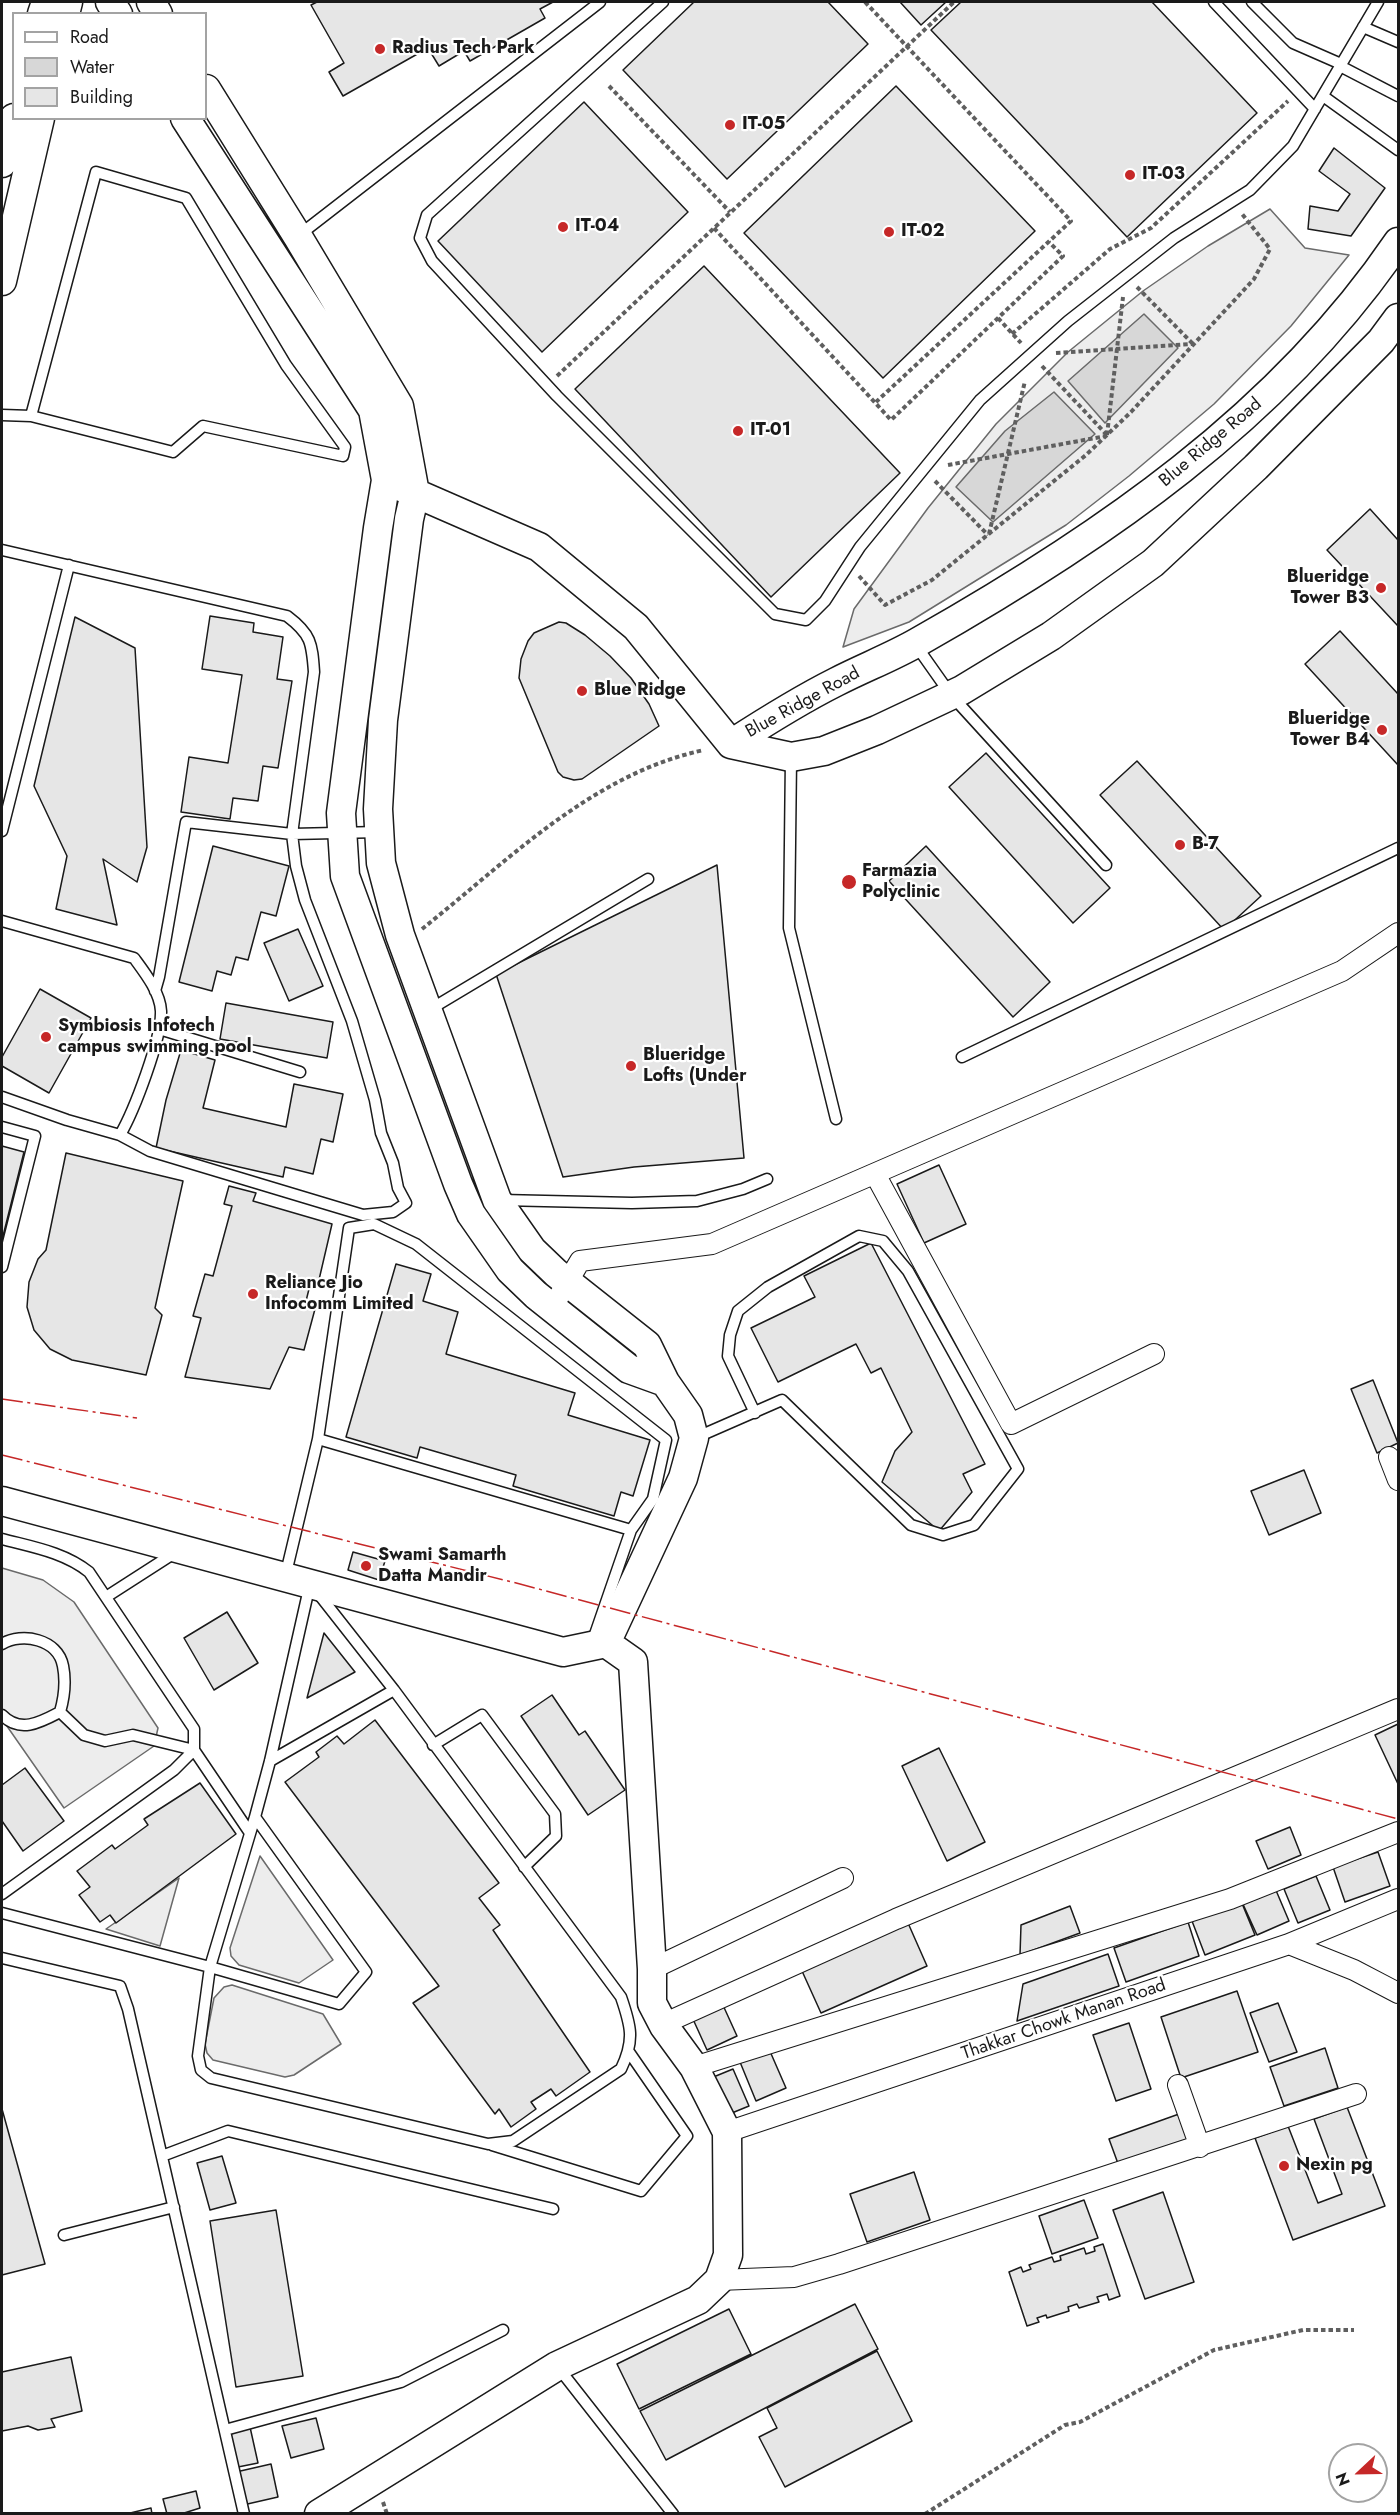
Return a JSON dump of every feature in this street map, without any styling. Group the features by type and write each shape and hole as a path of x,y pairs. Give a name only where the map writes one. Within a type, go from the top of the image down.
{"street":[{"path":"207,91 399,406 415,493 409,519 383,720 378,809 385,883 403,944 497,1200 532,1250 647,1345 665,1382 688,1415 694,1438 683,1478 598,1644"},
{"path":"2,163 13,120"},
{"path":"2,281 40,120"},
{"path":"186,120 373,410 386,480 341,813 340,832 345,876 471,1214 510,1270 552,1308 629,1369 665,1382"},
{"name":"Blue Ridge Road","path":"731,744 834,683 915,643 1094,535 1233,429 1352,306 1398,242"},
{"name":"Blue Ridge Road","path":"731,744 791,757 824,751 877,730 951,695 1051,636 1153,563 1256,467 1381,341 1398,318"},
{"path":"386,480 539,548 636,627 731,744"},
{"path":"552,1308 580,1261 712,1244 1342,971 1398,933"},
{"path":"875,1174 1011,1424 1154,1354"},
{"path":"1389,1456 1398,1480"},
{"path":"2,1501 563,1652 598,1644 633,1662 652,1969 652,2003 663,2024 694,2067 727,2132 728,2254 719,2280 698,2300 557,2366 319,2514"},
{"path":"663,2024 897,1919 1398,1709"},
{"path":"694,2067 1230,1899 1398,1832"},
{"path":"652,1969 843,1878"},
{"name":"Thakkar Chowk Manan Road","path":"727,2132 1289,1944 1398,1899"},
{"path":"1289,1944 1354,1970 1398,1993"},
{"path":"1178,2085 1200,2147"},
{"path":"719,2280 794,2277 1200,2147 1356,2094"}],"lane":[{"path":"298,237 600,2"},
{"path":"663,2 427,215 420,238 432,261 548,384 776,615 806,620 825,602 860,547 980,400 1068,321 1126,275 1174,238 1250,190 1293,146 1378,2"},
{"path":"1214,2 1315,109"},
{"path":"1252,2 1293,43 1341,65 1398,96"},
{"path":"1364,27 1398,42"},
{"path":"1323,96 1398,150"},
{"path":"2,415 31,416 173,452 203,426 343,456 345,447 286,364 186,198 96,172 31,416"},
{"path":"2,549 287,616 304,629 312,650 314,672 292,834 296,866 305,900 355,1032 375,1100 381,1133 393,1163 398,1188 406,1203 393,1212 363,1215 150,1151 120,1135 67,1120 2,1097"},
{"path":"2,831 69,565"},
{"path":"915,643 951,695 1106,865"},
{"path":"791,757 789,928 836,1119"},
{"path":"155,992 186,822 292,834 379,832"},
{"path":"962,1058 1398,848"},
{"path":"429,1010 648,879"},
{"path":"2,921 134,958 155,992 161,1011 159,1029 136,1102 120,1135"},
{"path":"159,1029 300,1072"},
{"path":"2,1126 34,1136 2,1267"},
{"path":"497,1200 632,1203 697,1201 743,1190 767,1179"},
{"path":"598,1644 632,1530 653,1499 666,1440 416,1244 374,1224 349,1228 270,1761 210,1967 198,2056 201,2070 211,2078 488,2144 641,2191 687,2136 629,2052"},
{"path":"694,1438 755,1413 782,1400 911,1525 943,1535 974,1525 1018,1468 908,1271 883,1241 875,1239 859,1236 768,1287 738,1311 730,1335 728,1356 755,1413"},
{"path":"318,1439 632,1530"},
{"path":"2,1539 75,1561 89,1572 195,1729 194,1750 250,1833"},
{"path":"105,1597 178,1550"},
{"path":"298,1580 394,1690 621,1997 631,2027 629,2052 621,2069 513,2141 488,2144"},
{"path":"2,1644 9,1640 30,1637 52,1648 63,1664 64,1696 60,1712 35,1725 24,1725 2,1715"},
{"path":"270,1761 394,1690"},
{"path":"60,1712 84,1735 105,1741 133,1736 194,1750"},
{"path":"433,1745 482,1714 555,1814 556,1836 524,1867"},
{"path":"2,1894 174,1770 194,1750"},
{"path":"2,1912 339,2004 366,1972 255,1817"},
{"path":"2,1958 120,1986 128,2009 244,2514"},
{"path":"162,2156 228,2131 553,2209"},
{"path":"64,2235 174,2206"},
{"path":"225,2430 401,2382 503,2330"},
{"path":"557,2366 673,2514"}],"path":[{"path":"865,2 1071,221 876,402"},
{"path":"548,384 954,2"},
{"path":"609,86 730,212"},
{"path":"1012,334 1110,249 1150,228 1288,100 1280,92"},
{"path":"849,564 885,605 932,580 1086,456 1254,279 1270,249 1232,201"},
{"path":"714,228 891,420 1063,256 1049,242"},
{"path":"1126,275 1193,344"},
{"path":"1107,436 1126,275"},
{"path":"998,318 1107,436"},
{"path":"1031,354 1193,344"},
{"path":"989,536 1031,354"},
{"path":"923,469 1107,436"},
{"path":"923,469 989,536"},
{"path":"403,944 503,860 590,797 671,757 731,744"},
{"path":"925,2514 1065,2425 1080,2422 1214,2350 1304,2330 1354,2330"}],"shaded area":[{"path":"1270,209 1305,248 1349,255 1291,326 1214,404 1129,476 1066,525 909,622 843,647 854,609 928,508 996,424 1068,352 1143,291 1208,246"},
{"path":"2,1568 43,1580 74,1602 158,1728 154,1746 64,1808 2,1719"},
{"path":"260,1856 333,1960 299,1983 239,1965 231,1956 230,1948"},
{"path":"179,1878 160,1946 106,1929"},
{"path":"232,1985 323,2014 341,2044 294,2075 285,2077 213,2060 207,2053 205,2044 214,1998 224,1987"}],"water":[{"path":"1144,314 1178,348 1105,423 1068,381"},
{"path":"1054,392 1095,434 993,522 956,487 1005,431"}],"building":[{"name":"Radius Tech Park","path":"317,2 553,2 540,9 545,18 470,61 464,51 439,66 428,48 343,96 329,72 344,63 311,5"},
{"name":"IT-05","path":"694,2 828,2 868,44 727,179 623,70"},
{"path":"900,2 946,2 921,25"},
{"name":"IT-03","path":"961,2 1152,2 1257,113 1127,237 931,30"},
{"name":"IT-02","path":"896,86 1035,231 883,378 744,233"},
{"name":"IT-04","path":"584,102 688,212 542,352 438,241"},
{"path":"1334,148 1385,188 1351,236 1308,229 1310,206 1338,211 1350,194 1319,171"},
{"name":"IT-01","path":"704,266 900,473 771,597 575,389"},
{"name":"Blueridge Tower B3","path":"1370,509 1398,540 1398,626 1327,550"},
{"path":"210,616 254,623 253,632 283,637 277,679 292,681 278,768 263,766 258,801 233,798 230,819 181,812 189,757 228,763 242,675 202,669"},
{"path":"75,617 135,648 147,847 137,882 103,859 117,925 56,909 67,856 34,786"},
{"name":"Blue Ridge","path":"559,622 566,623 585,635 610,656 631,678 649,704 659,726 582,779 574,780 563,777 558,772 519,678 521,659 528,641 534,633"},
{"name":"Blueridge Tower B4","path":"1340,631 1398,694 1398,765 1305,664"},
{"path":"986,753 1110,888 1073,923 949,787"},
{"name":"B-7","path":"1137,761 1261,896 1224,930 1100,795"},
{"path":"213,846 289,866 276,916 261,912 248,960 236,957 231,975 217,971 212,991 179,982"},
{"path":"926,846 1050,982 1013,1017 889,881"},
{"name":"Blueridge Lofts (Under","path":"717,865 744,1158 634,1167 563,1177 496,974"},
{"path":"298,929 323,986 289,1001 264,943"},
{"name":"Symbiosis Infotech campus swimming pool","path":"40,989 91,1018 49,1093 2,1066 2,1057"},
{"path":"226,1003 333,1022 327,1058 220,1039"},
{"path":"181,1050 215,1060 203,1108 286,1127 294,1084 343,1094 333,1142 321,1139 313,1174 285,1167 283,1177 156,1148 166,1100"},
{"path":"2,1146 24,1152 2,1240"},
{"path":"66,1153 183,1181 155,1308 162,1315 146,1375 72,1360 50,1349 34,1330 27,1307 29,1282 38,1259 46,1250"},
{"path":"939,1165 966,1224 924,1243 897,1184"},
{"name":"Reliance Jio Infocomm Limited","path":"229,1186 256,1193 253,1201 332,1224 318,1284 311,1281 305,1305 315,1309 304,1350 289,1347 270,1389 185,1377 201,1318 193,1316 205,1274 213,1276 232,1206 224,1204"},
{"path":"871,1243 985,1464 963,1474 972,1492 939,1531 882,1482 895,1451 912,1432 881,1368 871,1373 856,1344 778,1382 751,1328 815,1297 804,1276"},
{"path":"396,1264 431,1274 423,1301 458,1312 446,1354 575,1393 568,1415 650,1440 633,1496 621,1492 614,1516 513,1486 516,1475 420,1447 417,1458 346,1437"},
{"path":"1373,1380 1398,1443 1377,1453 1351,1389"},
{"path":"1304,1470 1321,1513 1269,1535 1251,1491"},
{"name":"Swami Samarth Datta Mandir","path":"353,1552 385,1561 379,1580 348,1570"},
{"path":"227,1612 258,1663 214,1690 184,1638"},
{"path":"324,1633 355,1672 307,1698"},
{"path":"552,1695 579,1735 585,1731 625,1790 588,1815 521,1716"},
{"path":"375,1720 499,1883 479,1898 500,1925 493,1930 590,2072 556,2096 551,2089 531,2102 536,2109 511,2127 499,2109 495,2114 413,2003 439,1986 285,1782 319,1757 316,1752 337,1736 344,1744"},
{"path":"1398,1724 1398,1784 1375,1735"},
{"path":"939,1748 985,1842 947,1861 902,1766"},
{"path":"25,1768 64,1821 23,1851 2,1821 2,1785"},
{"path":"200,1783 236,1834 116,1923 110,1915 100,1922 79,1895 90,1887 77,1871 112,1845 115,1849 148,1825 144,1819"},
{"path":"1290,1827 1301,1855 1268,1869 1256,1841"},
{"path":"1378,1852 1390,1886 1345,1902 1333,1867"},
{"path":"1316,1876 1330,1910 1298,1923 1284,1889"},
{"path":"1275,1888 1289,1921 1257,1935 1242,1902"},
{"path":"1241,1901 1255,1935 1205,1955 1192,1921"},
{"path":"1070,1906 1080,1933 1020,1955 1021,1925"},
{"path":"1188,1922 1199,1956 1126,1982 1114,1948"},
{"path":"908,1923 927,1966 821,2013 802,1971"},
{"path":"1108,1954 1119,1986 1017,2021 1023,1984"},
{"path":"1237,1991 1258,2052 1181,2078 1161,2017"},
{"path":"722,2003 737,2036 707,2050 692,2017"},
{"path":"1278,2003 1297,2052 1269,2062 1250,2013"},
{"path":"1129,2023 1151,2089 1116,2101 1093,2035"},
{"path":"1325,2048 1338,2088 1284,2106 1270,2067"},
{"path":"769,2049 786,2088 756,2101 740,2062"},
{"path":"733,2069 749,2106 727,2115 711,2078"},
{"name":"Nexin pg","path":"1347,2107 1385,2206 1293,2240 1255,2138 1288,2126 1318,2203 1342,2194 1314,2119"},
{"path":"2,2109 45,2264 2,2275"},
{"path":"1179,2114 1190,2144 1120,2169 1109,2139"},
{"path":"222,2156 236,2203 210,2210 197,2163"},
{"path":"914,2172 930,2220 867,2242 850,2194"},
{"path":"1163,2192 1194,2282 1145,2299 1113,2210"},
{"path":"1084,2200 1098,2238 1052,2254 1039,2216"},
{"path":"276,2210 303,2376 236,2387 210,2221"},
{"path":"1103,2244 1120,2296 1109,2300 1107,2294 1097,2297 1099,2302 1079,2308 1077,2304 1068,2307 1069,2311 1047,2318 1046,2315 1037,2318 1039,2322 1027,2326 1009,2272 1021,2267 1023,2272 1031,2269 1029,2265 1052,2257 1054,2262 1061,2260 1060,2256 1084,2248 1086,2254 1095,2251 1094,2247"},
{"path":"855,2304 878,2349 666,2460 640,2411"},
{"path":"729,2309 751,2354 639,2409 617,2364"},
{"path":"877,2351 912,2421 785,2487 759,2437 777,2428 767,2408"},
{"path":"71,2357 82,2411 51,2419 55,2427 38,2430 28,2426 2,2431 2,2372"},
{"path":"316,2418 324,2449 291,2458 282,2426"},
{"path":"250,2427 258,2463 238,2467 230,2431"},
{"path":"271,2464 278,2497 243,2505 236,2472"},
{"path":"196,2491 200,2508 181,2514 167,2514 163,2499"},
{"path":"151,2508 152,2514 126,2514"}],"power":[{"path":"2,1399 137,1418"},
{"path":"2,1455 520,1584 1398,1819"}],"place":[{"name":"Radius Tech Park","path":"380,49"},
{"name":"IT-05","path":"730,125"},
{"name":"IT-03","path":"1130,175"},
{"name":"IT-04","path":"563,227"},
{"name":"IT-02","path":"889,232"},
{"name":"IT-01","path":"738,431"},
{"name":"Blueridge Tower B3","path":"1381,588"},
{"name":"Blue Ridge","path":"582,691"},
{"name":"Blueridge Tower B4","path":"1382,730"},
{"name":"B-7","path":"1180,845"},
{"name":"Farmazia Polyclinic","path":"849,882"},
{"name":"Symbiosis Infotech campus swimming pool","path":"46,1037"},
{"name":"Blueridge Lofts (Under","path":"631,1066"},
{"name":"Reliance Jio Infocomm Limited","path":"253,1294"},
{"name":"Swami Samarth Datta Mandir","path":"366,1566"},
{"name":"Nexin pg","path":"1284,2166"}]}
